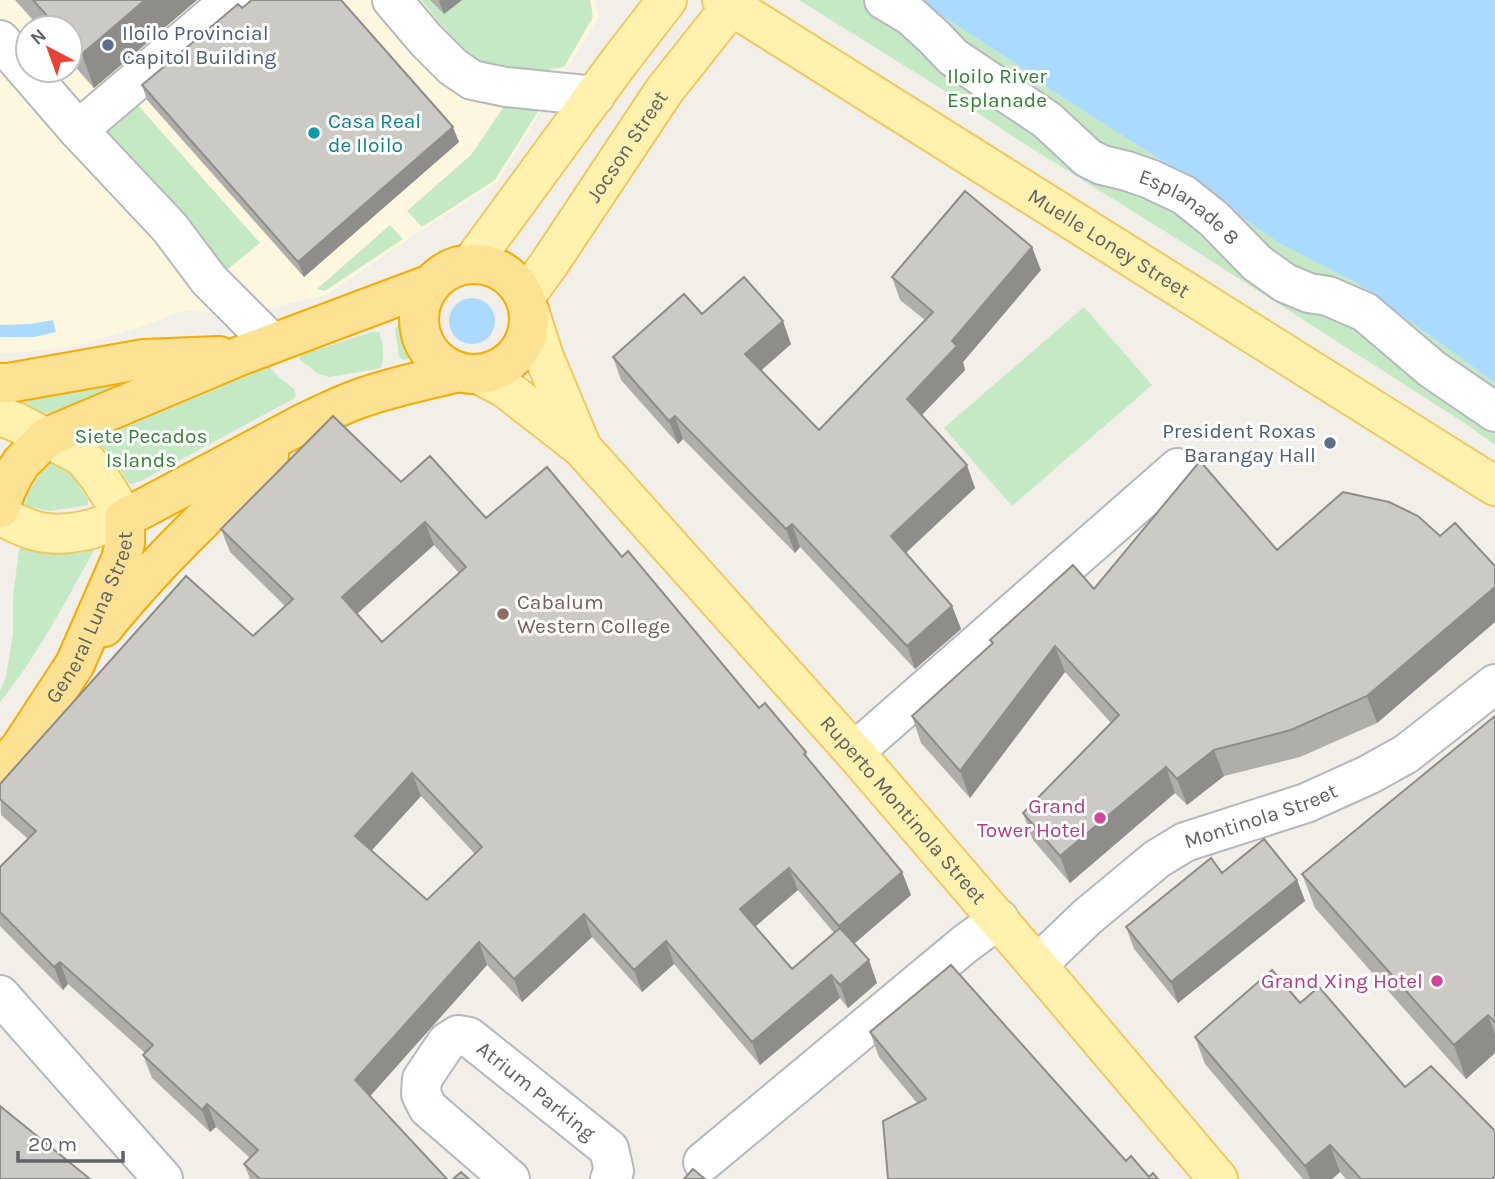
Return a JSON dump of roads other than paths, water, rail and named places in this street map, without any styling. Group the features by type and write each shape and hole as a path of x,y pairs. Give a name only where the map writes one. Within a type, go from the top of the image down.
{"highway":[{"path":"0,508 21,463 47,438 257,349 431,284 456,267 488,265 516,282 527,304 528,329 522,346 511,360 495,370 468,373 445,366 433,356 424,344 419,313 431,284"},
{"path":"0,383 144,359 257,349"},
{"name":"General Luna Street","path":"0,771 20,748 75,664 124,550 125,518 302,424 359,399 410,384 468,373"},
{"path":"75,664 127,598 302,424"}],"main road":[{"path":"471,264 618,62 667,0"},
{"name":"Jocson Street","path":"527,304 549,264 664,91 730,2"},
{"name":"Muelle Loney Street","path":"730,2 1495,486"},
{"name":"Ruperto Montinola Street","path":"527,304 544,357 582,448"},
{"name":"Ruperto Montinola Street","path":"468,373 505,388 582,448 854,752 1218,1179"},
{"path":"0,416 77,452 86,459 125,518 93,529 55,534 35,531 0,516"}],"street":[{"path":"78,130 231,0"},
{"path":"392,0 453,68 472,80 506,87 595,96"},
{"name":"Esplanade 8","path":"884,0 911,16 953,57 1047,120 1088,158 1102,165 1150,179 1184,195 1214,219 1257,263 1285,283 1309,293 1328,296 1365,313 1432,369 1495,412"},
{"path":"0,40 78,130 170,228 257,349"},
{"path":"854,752 1178,468"},
{"name":"Montinola Street","path":"1037,965 1087,917 1157,859 1185,842 1306,803 1368,775 1406,754 1495,684"},
{"path":"703,1162 965,944 999,919"},
{"path":"0,995 163,1179"},
{"name":"Atrium Parking","path":"510,1179 428,1108 421,1094 422,1079 447,1042 458,1035 469,1037 609,1149 614,1171 610,1179"}],"water":[{"path":"918,0 1495,0 1495,383 1360,285 1279,243 1145,150"},
{"path":"472,298 488,305 495,321 488,337 472,344 456,337 449,321 456,305"},
{"path":"53,320 56,332 34,337 0,337 0,325"}],"place":[{"name":"Iloilo Provincial Capitol Building","path":"108,45"},
{"name":"Casa Real de Iloilo","path":"314,133"},
{"name":"President Roxas Barangay Hall","path":"1330,443"},
{"name":"Cabalum Western College","path":"503,614"},
{"name":"Grand Tower Hotel","path":"1100,818"},
{"name":"Grand Xing Hotel","path":"1437,981"}],"park label":[{"name":"Iloilo River Esplanade","path":"997,88"},
{"name":"Siete Pecados Islands","path":"141,448"}]}
